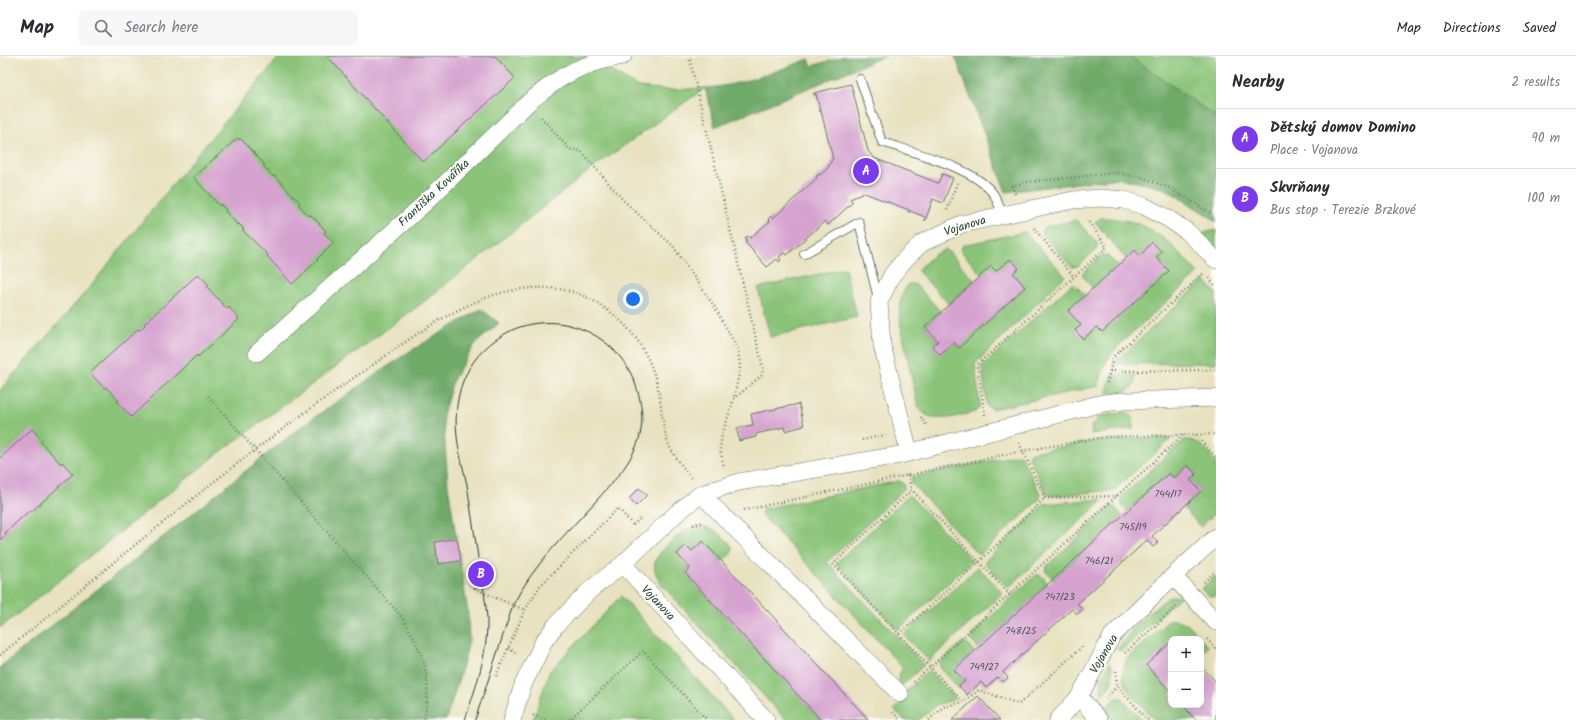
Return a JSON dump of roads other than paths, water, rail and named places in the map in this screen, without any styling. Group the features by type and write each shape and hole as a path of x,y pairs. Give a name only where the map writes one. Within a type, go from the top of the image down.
{"street":[{"name":"Františka Kováříka","path":"257,353 425,202 529,102 546,88 570,72 612,58 623,56"},
{"name":"Vojanova","path":"909,452 882,345 879,302 892,275 906,258 922,243 962,224 1073,200 1102,198 1124,200 1144,206 1167,218 1188,232 1216,260"},
{"path":"512,720 523,684 544,641 556,625 590,590 622,564 677,513 701,494 739,482 900,455 1103,404 1124,401 1216,398"},
{"path":"701,494 900,694"},
{"name":"Vojanova","path":"1058,720 1078,698 1112,636 1173,576 1216,537"},
{"name":"Vojanova","path":"622,564 766,720"},
{"path":"1173,576 1216,622"},
{"path":"1078,698 1099,720"}],"lane":[{"path":"860,79 882,142 971,174 984,184 994,195 1002,215"},
{"path":"804,254 859,222 879,302"}],"tram line":[{"path":"465,720 477,682 486,644 487,618 467,485 458,444 456,411 459,396 469,368 489,345 503,335 512,330 530,324 560,323 570,325 588,332 604,341 618,354 629,369 641,403 642,421 639,439 632,455 618,476 551,550 521,590 513,605 475,720"}],"place":[{"name":"Dětský domov Domino","path":"866,171"},
{"name":"Skvrňany","path":"481,574"}]}
